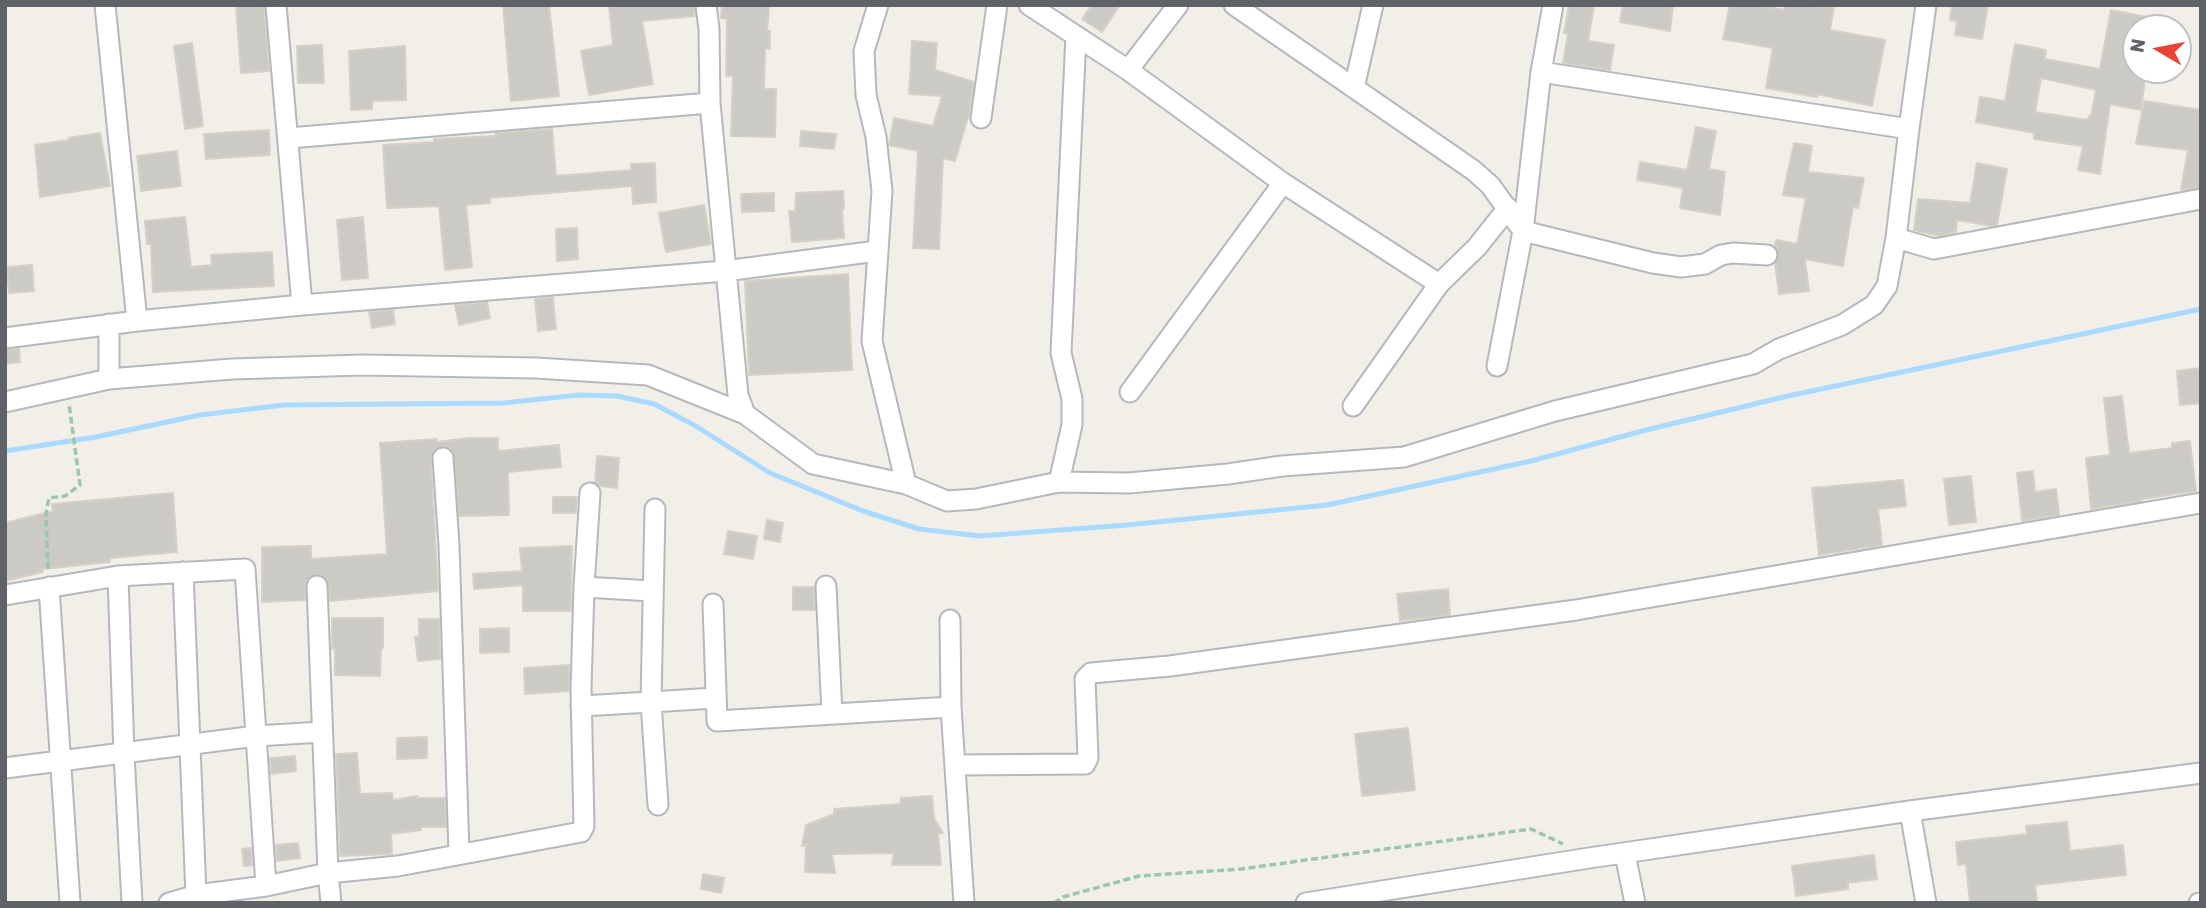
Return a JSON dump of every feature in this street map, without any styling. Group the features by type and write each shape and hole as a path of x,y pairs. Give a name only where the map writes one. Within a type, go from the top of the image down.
{"street":[{"path":"105,5 137,321"},
{"path":"276,5 302,305"},
{"path":"706,5 710,103 725,271 738,395 745,414"},
{"path":"878,5 864,51 866,95 876,137 882,191 872,341 906,484"},
{"path":"981,118 997,5"},
{"path":"1029,5 1128,70 1283,183 1439,284"},
{"path":"1128,70 1178,5"},
{"path":"1234,5 1473,170 1490,185 1523,231 1653,263 1681,267 1704,264 1721,255 1733,253 1767,255"},
{"path":"1354,88 1373,5"},
{"path":"1497,366 1523,231 1541,72 1553,5"},
{"path":"5,402 109,379 232,369 362,365 536,368 648,375 745,414 813,464 906,484 947,501 976,499 1059,482 1129,483 1282,466 1404,457 1555,411 1753,364 1779,349 1842,325 1874,305 1887,286 1896,238 1926,5"},
{"path":"1059,482 1072,425 1072,399 1061,353 1076,36"},
{"path":"1541,72 1909,129"},
{"path":"289,138 710,103"},
{"path":"1130,392 1283,183"},
{"path":"1896,238 1934,249 2201,199"},
{"path":"1353,406 1439,284 1478,247 1508,208"},
{"path":"5,338 109,324 302,305 725,271 877,251"},
{"path":"109,324 109,379"},
{"path":"443,458 449,545 459,853"},
{"path":"169,903 196,895 266,886 328,873 398,866 581,832 584,827 581,706 584,587 590,493"},
{"path":"957,765 1085,764 1088,758 1085,679 1091,673 1170,666 1576,610 2201,503"},
{"path":"655,509 651,702 658,805"},
{"path":"5,595 118,576 245,569 266,886"},
{"path":"183,572 196,895"},
{"path":"118,576 132,903"},
{"path":"317,586 331,903"},
{"path":"827,586 832,714"},
{"path":"49,587 70,903"},
{"path":"584,587 652,591"},
{"path":"713,604 718,721 951,707"},
{"path":"950,620 951,707 957,765 964,903"},
{"path":"581,706 715,698"},
{"path":"5,768 256,736 322,732"},
{"path":"1316,902 1588,858 1910,811 2201,773"},
{"path":"1910,811 1926,903"},
{"path":"1625,854 1635,903"}],"path":[{"path":"49,587 46,513 48,498 65,496 80,485 72,422"},
{"path":"1054,903 1063,897 1139,877 1241,869 1531,829"}],"building":[{"path":"236,5 264,5 269,71 241,73"},
{"path":"503,5 549,5 559,96 511,101"},
{"path":"609,5 694,5 695,16 642,21 653,84 589,95 581,51 613,45"},
{"path":"722,5 769,6 767,31 770,31 770,49 765,48 764,89 776,89 775,137 731,136 733,76 726,76 727,19 721,18"},
{"path":"1092,5 1120,5 1102,32 1082,19"},
{"path":"1569,5 1594,5 1588,41 1614,45 1610,70 1563,63"},
{"path":"1623,5 1673,5 1670,31 1620,22"},
{"path":"1730,5 1756,5 1784,10 1785,5 1834,7 1830,30 1885,40 1872,106 1817,94 1817,97 1766,88 1773,48 1723,39"},
{"path":"1952,5 1988,5 1982,39 1955,35 1957,21 1950,20"},
{"path":"2111,10 2132,14 2122,14 2122,84 2144,84 2141,110 2110,104 2100,174 2078,170 2083,146 2034,139 2034,133 1976,122 1980,97 2005,101 2015,44 2046,50 2045,59 2100,69","holes":["2041,78 2096,90 2088,120 2035,112"]},
{"path":"912,41 937,43 935,70 974,82 969,114 955,161 943,158 939,249 913,248 918,151 889,145 894,118 933,126 942,96 909,94"},
{"path":"192,43 203,126 185,129 174,46"},
{"path":"322,45 324,83 298,83 297,46"},
{"path":"405,46 406,100 372,101 372,109 351,110 349,51"},
{"path":"2144,101 2201,110 2201,187 2181,190 2188,150 2136,144"},
{"path":"1696,127 1716,131 1709,169 1725,172 1720,215 1680,208 1683,188 1637,180 1640,162 1687,170"},
{"path":"552,129 556,176 631,170 631,164 655,163 656,202 633,204 632,186 490,198 490,203 466,205 472,267 445,270 439,206 387,208 383,145"},
{"path":"269,130 270,155 206,159 204,134"},
{"path":"801,131 836,134 834,149 800,146"},
{"path":"100,133 110,186 40,197 35,145"},
{"path":"1794,143 1812,146 1808,172 1864,178 1858,208 1853,207 1843,266 1805,259 1809,291 1779,294 1775,263 1779,255 1775,246 1776,240 1797,244 1806,198 1783,195"},
{"path":"177,151 181,186 141,191 137,156"},
{"path":"1977,163 2007,169 1997,225 1957,220 1956,232 1939,236 1914,230 1918,199 1970,203"},
{"path":"843,191 844,238 792,242 789,211 795,211 796,193"},
{"path":"774,193 774,211 742,212 741,194"},
{"path":"704,205 711,244 666,252 659,213"},
{"path":"185,217 191,267 212,265 211,255 272,252 274,286 153,292 151,244 147,244 145,221"},
{"path":"363,217 368,278 342,280 337,220"},
{"path":"577,228 578,259 557,261 556,229"},
{"path":"32,265 34,291 9,293 7,267"},
{"path":"848,274 852,370 749,375 745,281"},
{"path":"553,297 556,329 538,331 535,299"},
{"path":"487,302 490,318 459,325 455,305"},
{"path":"393,310 395,324 372,328 369,312"},
{"path":"19,349 20,362 5,364 5,350"},
{"path":"2201,368 2201,403 2180,405 2177,371"},
{"path":"2122,396 2129,453 2172,448 2172,443 2190,441 2196,491 2091,509 2086,458 2110,455 2104,398"},
{"path":"498,438 498,451 559,445 561,467 508,472 509,515 459,516 453,452 448,447 436,448 431,459 438,591 330,601 328,580 316,574 306,581 305,600 262,602 262,547 311,546 311,559 387,554 380,443 437,439 437,442"},
{"path":"597,456 619,458 617,488 600,486 595,482"},
{"path":"2033,471 2035,492 2056,489 2059,515 2022,521 2017,473"},
{"path":"1971,476 1976,522 1949,525 1944,479"},
{"path":"1903,480 1906,506 1878,509 1882,545 1819,555 1812,488"},
{"path":"173,493 177,552 110,558 110,562 42,569 43,572 5,581 5,523 53,511 52,504"},
{"path":"553,497 577,497 576,513 553,513"},
{"path":"767,520 783,523 780,542 764,539"},
{"path":"728,531 757,536 753,559 724,554"},
{"path":"572,546 571,611 523,611 523,585 474,589 473,574 522,571 520,548"},
{"path":"793,587 814,587 815,610 793,610"},
{"path":"1448,589 1450,615 1400,621 1397,594"},
{"path":"332,618 383,618 380,676 335,675"},
{"path":"419,619 439,619 440,659 418,661 415,637 419,637"},
{"path":"509,628 509,652 480,653 480,629"},
{"path":"569,665 569,691 525,694 524,668"},
{"path":"1408,728 1415,790 1362,796 1355,734"},
{"path":"427,737 427,758 397,759 397,738"},
{"path":"357,753 360,794 392,793 393,800 417,796 445,798 446,827 421,827 421,830 391,834 392,854 340,856 336,754"},
{"path":"295,756 296,771 271,774 270,758"},
{"path":"932,796 934,818 943,833 938,833 941,865 892,865 894,853 832,854 835,873 805,872 806,845 802,846 806,825 834,814 834,809 900,804 901,798"},
{"path":"2067,822 2070,851 2123,845 2126,875 2035,885 2037,903 1970,903 1966,864 1958,865 1956,842 2027,834 2026,826"},
{"path":"298,843 300,858 277,861 276,845"},
{"path":"251,848 252,865 244,866 242,849"},
{"path":"1874,855 1877,879 1848,883 1848,889 1796,896 1792,866"},
{"path":"703,874 724,878 721,893 701,889"}],"waterway":[{"path":"5,451 96,437 200,415 284,405 503,403 579,395 617,396 654,404 694,425 770,473 863,511 919,529 980,536 1127,525 1327,505 1531,461 1788,396 2201,309"}]}
